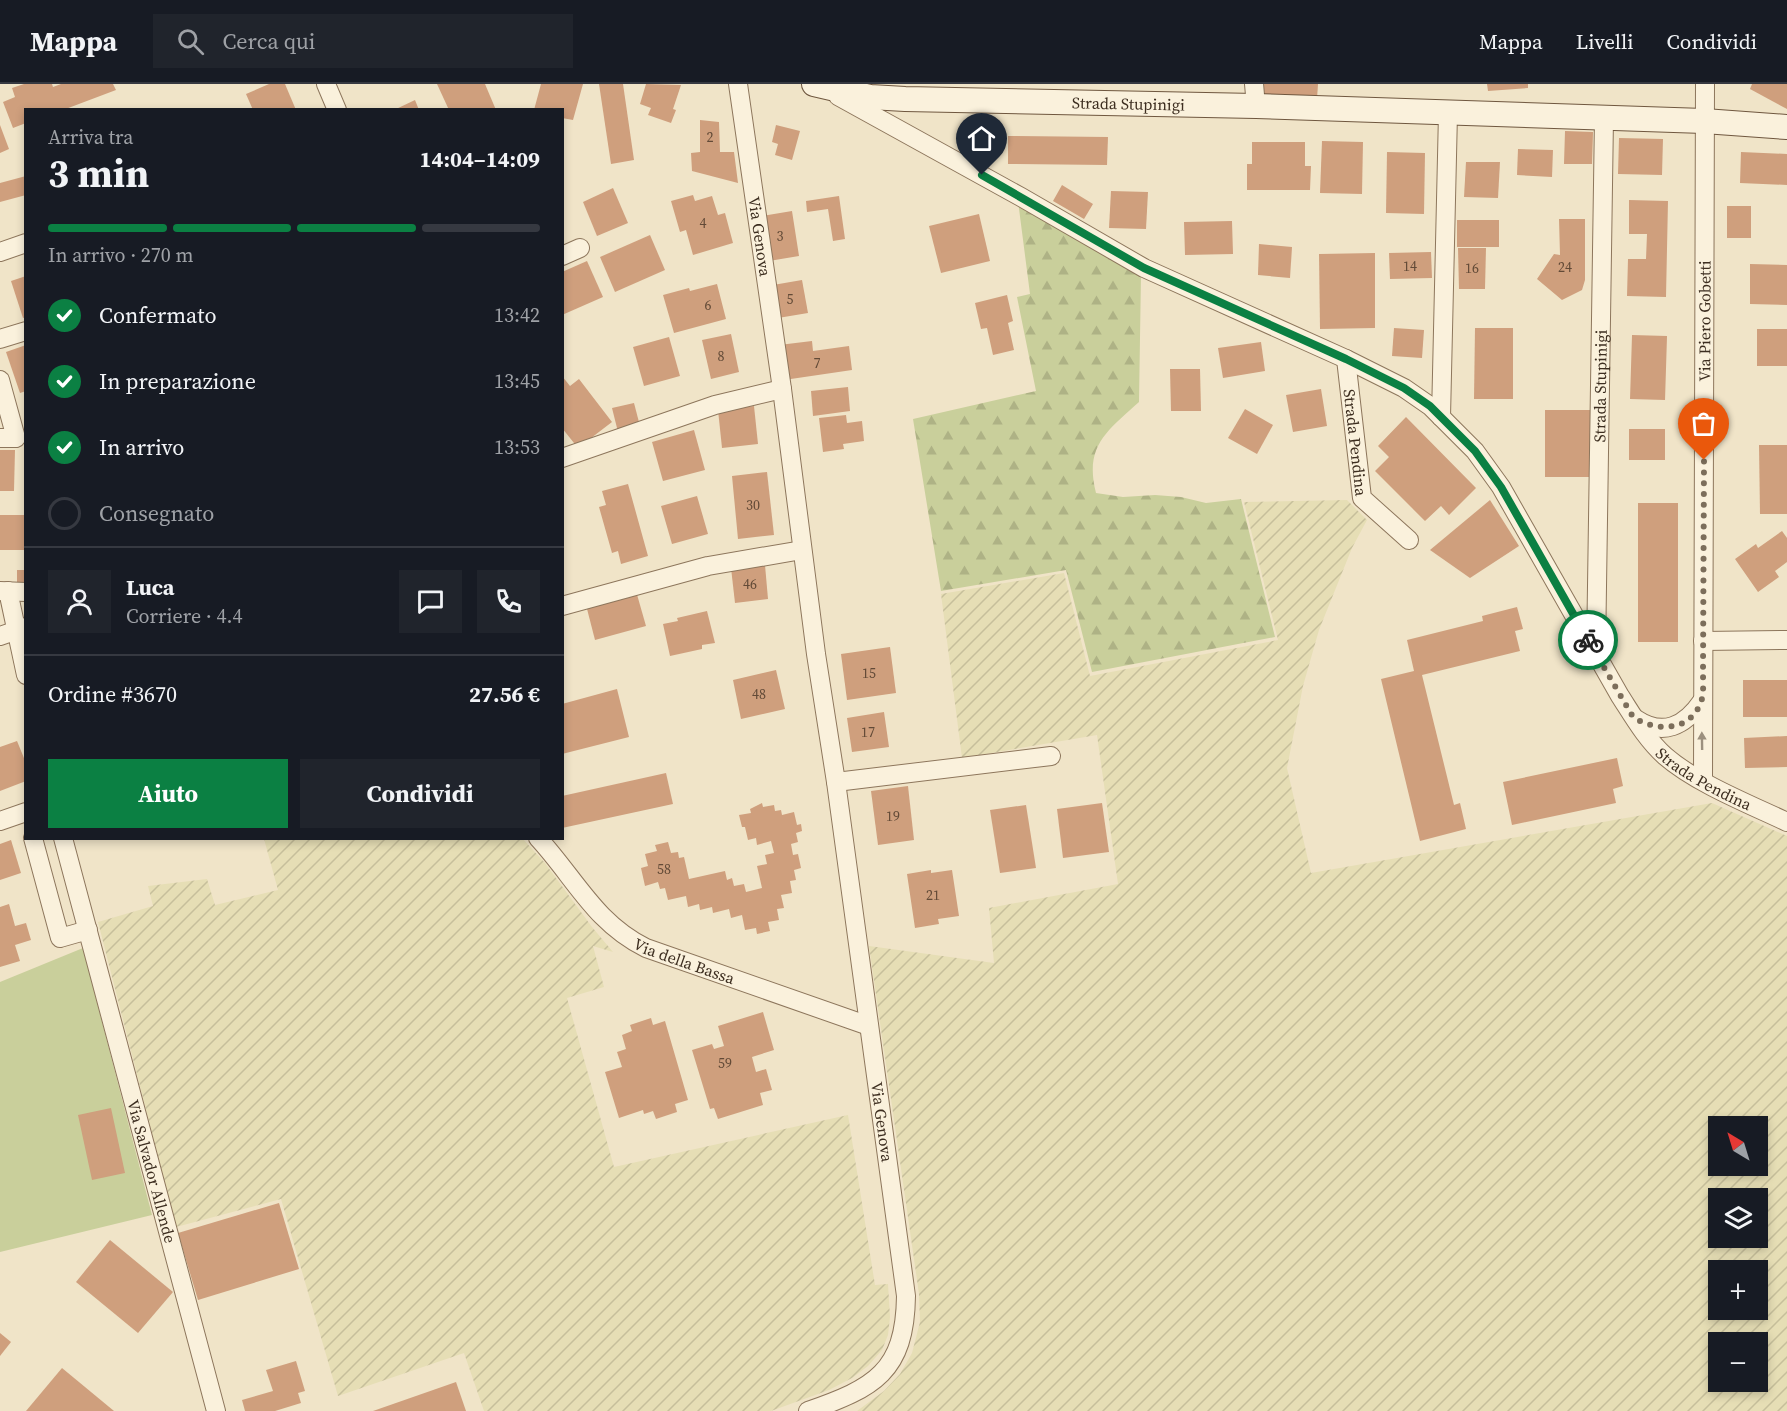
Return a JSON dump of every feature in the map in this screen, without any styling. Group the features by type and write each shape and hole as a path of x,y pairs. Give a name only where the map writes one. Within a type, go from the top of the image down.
{"street":[{"path":"326,84 336,108"},
{"name":"Via Genova","path":"738,84 906,1296 906,1320 903,1335 888,1365 870,1385 808,1411"},
{"name":"Via Piero Gobetti","path":"1703,780 1705,84"},
{"name":"Strada Stupinigi","path":"817,85 870,97 904,91 1001,101 1255,95 1448,113 1704,121 1787,127"},
{"name":"Strada Pendina","path":"817,85 925,143 1144,268 1346,359 1404,388 1430,406 1475,451 1501,487 1633,717 1664,755 1703,780 1787,822"},
{"path":"1441,417 1448,113"},
{"name":"Strada Stupinigi","path":"1596,654 1604,118"},
{"path":"0,252 24,244"},
{"path":"564,255 580,248"},
{"path":"0,339 24,332"},
{"name":"Strada Pendina","path":"1346,359 1362,498 1409,540"},
{"path":"0,380 16,438 0,438"},
{"path":"564,457 715,405 782,389"},
{"path":"564,605 708,566 802,550"},
{"path":"11,592 14,631 24,664"},
{"path":"1704,641 1787,640"},
{"path":"1633,717 1650,726 1672,727 1693,714 1702,701"},
{"path":"836,782 1051,756"},
{"path":"0,821 24,813"},
{"path":"34,840 60,938 90,935"},
{"name":"Via Salvador Allende","path":"64,840 216,1411"},
{"name":"Via della Bassa","path":"540,840 590,903 626,938 646,948 869,1026"}],"shaded area":[{"path":"1347,500 1367,520 1352,548 1319,630 1303,686 1287,768 1311,873 1712,803 1787,836 1787,1411 857,1411 884,1391 900,1374 912,1353 920,1322 919,1294 869,946 994,963 989,908 1118,884 1097,735 962,758 941,594 1064,573 1090,676 1278,640 1244,502"},
{"path":"264,840 524,840 545,863 613,952 593,946 604,987 567,998 614,1167 848,1115 875,1285 888,1284 890,1317 888,1335 882,1350 868,1366 852,1378 829,1390 771,1411 484,1411 464,1353 338,1396 281,1199 176,1227 98,922 153,906 148,886 207,879 215,905 278,890"}],"green space":[{"path":"1018,201 1141,274 1139,402 1108,431 1096,451 1093,477 1096,493 1123,497 1155,495 1181,497 1206,503 1241,499 1275,637 1092,672 1066,570 941,591 913,419 1036,391 1017,297 1030,294"},
{"path":"83,948 152,1215 0,1252 0,982"}],"building":[{"path":"24,84 52,84 53,87 61,84 113,84 116,90 68,108 24,108 24,124 13,128 3,102 15,97 12,88"},
{"path":"269,84 285,84 295,108 252,108 246,94"},
{"path":"437,84 485,84 495,108 448,108"},
{"path":"541,84 583,84 573,120 564,118 564,108 535,108"},
{"path":"599,84 623,84 634,160 611,164"},
{"path":"646,84 681,85 671,123 648,115 651,108 640,104"},
{"path":"1263,84 1318,84 1317,99 1263,96"},
{"path":"1487,84 1528,84 1528,88 1488,91"},
{"path":"1752,84 1787,84 1787,109 1750,89"},
{"path":"415,100 418,108 398,108"},
{"path":"700,120 719,122 720,152 734,152 738,183 692,171 691,153 700,152"},
{"path":"0,125 9,149 0,153"},
{"path":"776,125 800,131 792,160 775,155 778,144 772,142"},
{"path":"1565,131 1593,132 1592,164 1564,164"},
{"path":"1008,136 1108,137 1107,165 1008,164"},
{"path":"1619,138 1663,139 1662,175 1618,174"},
{"path":"1322,141 1363,142 1362,194 1320,193"},
{"path":"1252,142 1305,142 1305,166 1311,166 1310,190 1247,190 1247,164 1252,164"},
{"path":"1518,149 1553,150 1552,177 1517,175"},
{"path":"1387,152 1425,153 1424,214 1386,213"},
{"path":"1741,152 1787,154 1787,185 1740,183"},
{"path":"1466,162 1500,162 1498,198 1464,197"},
{"path":"24,177 24,196 0,202 0,183"},
{"path":"1062,185 1093,204 1084,219 1053,201"},
{"path":"613,188 628,223 597,236 583,202"},
{"path":"1111,191 1148,192 1146,229 1109,228"},
{"path":"693,195 695,201 712,196 718,215 725,213 733,243 693,255 686,230 680,232 671,201"},
{"path":"839,196 845,239 833,241 828,209 807,212 806,201"},
{"path":"1629,200 1668,201 1666,297 1627,296 1628,259 1646,259 1647,234 1629,234"},
{"path":"1727,206 1751,206 1751,238 1727,238"},
{"path":"792,211 799,256 769,261 762,216"},
{"path":"979,214 990,261 941,273 929,226"},
{"path":"1559,219 1585,219 1585,280 1582,290 1562,300 1537,279 1554,254 1560,255"},
{"path":"1457,220 1499,220 1499,247 1457,247"},
{"path":"1232,221 1233,254 1185,255 1184,222"},
{"path":"650,235 665,270 615,292 600,257"},
{"path":"1259,244 1292,247 1290,278 1258,275"},
{"path":"1458,248 1486,248 1485,289 1459,289"},
{"path":"1431,252 1432,278 1390,279 1389,253"},
{"path":"1375,253 1375,328 1320,329 1319,254"},
{"path":"587,261 603,297 564,314 564,271"},
{"path":"1750,264 1787,265 1787,305 1750,304"},
{"path":"24,277 24,318 23,318 11,281"},
{"path":"802,280 808,313 778,318 773,285"},
{"path":"717,284 726,319 674,333 663,295"},
{"path":"1007,295 1013,321 1008,323 1014,350 993,355 987,328 981,329 975,303"},
{"path":"1394,328 1424,330 1422,358 1392,356"},
{"path":"1475,328 1513,328 1513,399 1474,399"},
{"path":"1757,329 1787,329 1787,366 1757,366"},
{"path":"731,334 739,372 711,379 702,340"},
{"path":"1632,335 1667,336 1665,400 1630,399"},
{"path":"669,337 680,376 644,386 633,347"},
{"path":"812,341 813,351 849,346 852,370 784,380 779,345"},
{"path":"1261,342 1265,371 1223,378 1218,348"},
{"path":"24,346 24,392 20,393 6,352"},
{"path":"1170,369 1200,369 1201,411 1171,411"},
{"path":"564,378 570,386 579,379 612,422 578,448 564,430"},
{"path":"848,387 850,411 813,416 811,391"},
{"path":"1321,389 1327,426 1293,432 1286,395"},
{"path":"634,403 640,426 618,432 612,408"},
{"path":"754,406 758,444 722,448 718,410"},
{"path":"1245,409 1273,425 1257,454 1228,438"},
{"path":"1545,410 1590,410 1590,477 1545,477"},
{"path":"846,415 847,423 862,421 864,441 843,444 844,449 823,452 819,418"},
{"path":"1406,417 1476,488 1449,515 1441,506 1425,521 1375,471 1389,457 1378,446"},
{"path":"1629,429 1665,429 1665,460 1629,460"},
{"path":"694,430 705,470 663,481 652,442"},
{"path":"1759,445 1787,445 1787,514 1760,514"},
{"path":"0,450 15,450 14,491 0,491"},
{"path":"767,472 774,535 738,539 732,476"},
{"path":"628,484 648,556 621,564 618,551 612,553 599,507 606,505 602,491"},
{"path":"697,496 708,534 672,544 661,506"},
{"path":"1490,500 1519,546 1470,578 1430,550"},
{"path":"1638,503 1678,503 1678,642 1638,642"},
{"path":"0,515 24,515 24,550 0,550"},
{"path":"1782,531 1787,538 1787,562 1775,571 1779,577 1758,592 1735,559 1756,544 1758,548"},
{"path":"765,565 768,599 735,603 731,568"},
{"path":"17,570 24,570 24,589 17,589"},
{"path":"636,591 646,626 595,640 586,605"},
{"path":"1517,607 1523,629 1515,631 1520,651 1422,675 1454,805 1460,803 1466,829 1420,841 1381,679 1414,671 1407,640 1483,621 1482,616"},
{"path":"707,611 715,643 702,645 702,649 670,656 663,624"},
{"path":"890,647 896,693 847,700 841,654"},
{"path":"776,670 785,709 741,719 733,680"},
{"path":"1743,680 1787,680 1787,717 1743,717"},
{"path":"617,689 629,737 564,753 564,703"},
{"path":"884,712 889,747 852,752 847,718"},
{"path":"1787,736 1787,767 1745,768 1744,738"},
{"path":"17,741 24,758 24,782 0,791 0,747"},
{"path":"1617,758 1623,786 1613,789 1616,803 1512,825 1503,782"},
{"path":"666,773 673,804 564,828 564,796"},
{"path":"908,786 914,840 878,845 871,791"},
{"path":"762,803 763,807 774,805 775,811 781,810 782,815 794,812 797,825 801,824 802,831 796,833 798,842 791,844 793,855 798,854 801,868 794,870 796,880 790,881 792,893 781,895 784,908 777,909 779,920 768,922 770,931 757,934 756,928 745,930 742,915 731,918 729,909 713,913 712,907 700,910 699,904 688,907 686,896 668,900 665,888 660,889 658,882 645,886 641,868 648,866 645,854 657,851 655,845 668,842 671,853 678,852 679,858 684,857 689,879 725,871 727,880 732,878 734,886 744,884 746,892 762,888 757,866 767,864 765,855 774,853 771,841 757,845 756,838 748,840 739,815 751,813 750,809"},
{"path":"1102,803 1109,852 1063,858 1057,809"},
{"path":"1026,805 1036,868 1000,873 990,810"},
{"path":"11,840 21,873 0,880 0,844"},
{"path":"931,870 931,873 952,870 959,916 938,919 939,924 915,928 907,874"},
{"path":"9,904 15,926 26,923 31,940 15,945 20,961 0,967 0,907"},
{"path":"763,1012 774,1050 752,1057 756,1072 766,1069 772,1090 760,1093 763,1105 718,1119 714,1108 710,1109 692,1050 712,1044 714,1049 724,1046 718,1026"},
{"path":"651,1018 653,1025 665,1021 688,1100 675,1104 677,1112 656,1119 653,1111 644,1114 643,1110 619,1118 605,1072 622,1067 617,1052 626,1049 622,1035 632,1031 630,1025"},
{"path":"111,1108 125,1173 92,1180 78,1115"},
{"path":"279,1203 299,1269 198,1300 178,1233"},
{"path":"110,1240 173,1292 138,1333 76,1282"},
{"path":"0,1333 11,1342 0,1356"},
{"path":"296,1361 305,1391 298,1393 301,1403 275,1411 245,1411 242,1400 273,1391 266,1370"},
{"path":"62,1368 114,1411 26,1411"},
{"path":"456,1382 466,1411 373,1411"}],"way so far":[{"path":"1588,640 1633,717 1642,723 1660,728 1672,727 1693,714 1702,701 1704,460"}],"route":[{"path":"982,175 1144,268 1346,359 1404,388 1430,406 1475,451 1501,487 1588,640"}]}
